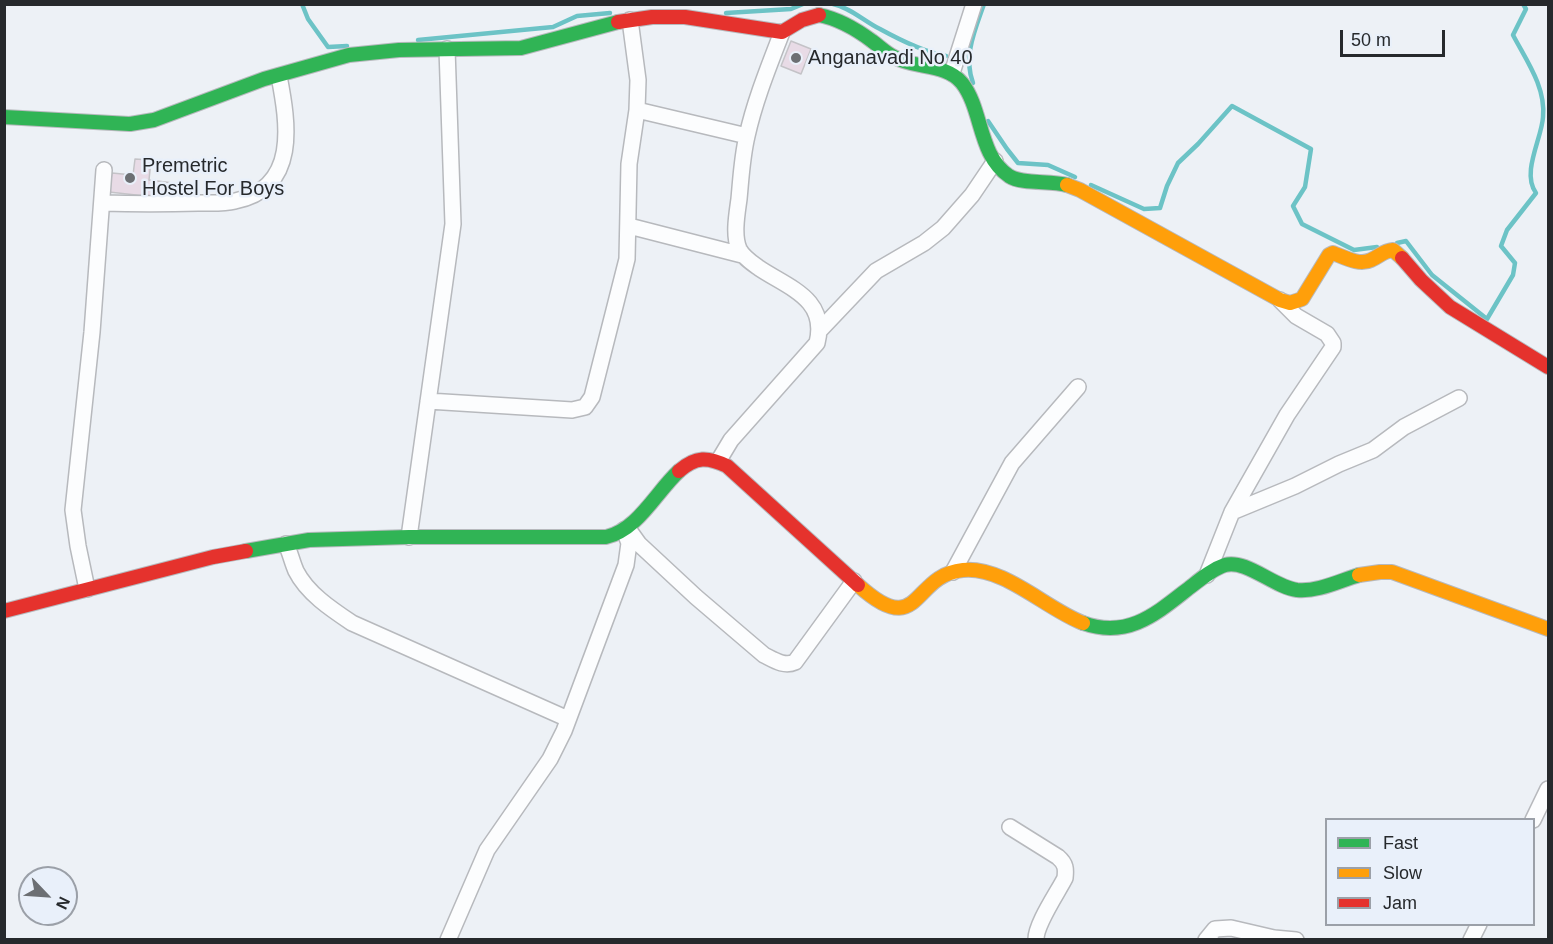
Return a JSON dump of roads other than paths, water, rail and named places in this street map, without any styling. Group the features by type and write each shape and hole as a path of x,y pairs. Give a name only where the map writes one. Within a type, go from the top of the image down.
{"street":[{"path":"952,73 975,4"},
{"path":"742,255 737,238 737,214 747,136 756,100 782,32 802,20 819,15 837,19 867,37 895,58 952,73 960,78 968,92 978,123 995,161 1006,174 1021,182 1062,183 1080,190 1280,300 1290,303 1302,299 1329,255 1334,253 1361,263 1370,261 1384,251 1393,250 1450,307 1548,367"},
{"path":"4,117 130,124 154,120 279,76 349,56 399,50 521,48 615,22 652,17 686,17 782,32"},
{"path":"428,401 572,410 589,404 627,259 629,164 639,80 630,20"},
{"path":"409,537 453,224 447,49"},
{"path":"102,203 156,205 232,202 251,196 266,187 279,170 287,132 279,76"},
{"path":"637,110 747,136"},
{"path":"820,330 876,271 924,243 943,228 972,195 995,161"},
{"path":"87,589 73,510 91,344 104,170"},
{"path":"629,226 742,255 802,295 812,304 820,321 817,343 730,440 719,460"},
{"path":"1207,575 1232,512 1287,416 1333,347 1327,334 1296,316 1280,300"},
{"path":"953,572 1012,463 1078,387"},
{"path":"1232,512 1372,450 1404,427 1459,398"},
{"path":"4,611 213,557 309,540 409,537 606,537 625,529 657,491 678,471 700,460 711,458 719,460 882,605 901,608 917,600 940,577 967,569 982,570 1083,624 1116,629 1143,620 1207,575 1228,564 1234,564 1288,588 1300,590 1374,571 1392,572 1425,582 1548,629"},
{"path":"625,529 696,597 764,655 776,662 786,664 795,662 854,581"},
{"path":"448,939 487,850 550,759 568,719 626,565 629,543 625,529"},
{"path":"286,544 297,573 312,592 329,608 351,622 568,719"},
{"path":"1534,818 1548,789"},
{"path":"1010,827 1058,857 1064,863 1066,870 1065,878 1035,936 1036,939"},
{"path":"1206,939 1215,929 1223,928 1274,938 1296,939"}],"waterway":[{"path":"302,4 308,19 328,47 347,46"},
{"path":"726,13 791,9 803,4"},
{"path":"833,4 904,41 929,52 946,56"},
{"path":"973,83 970,73 970,53 984,4"},
{"path":"1397,243 1406,241 1432,275 1487,319 1513,275 1515,263 1501,246 1507,230 1536,193 1532,185 1531,166 1542,125 1543,106 1534,74 1513,35 1526,9 1523,4"},
{"path":"418,40 553,27 577,16 610,13"},
{"path":"1091,185 1144,209 1160,208 1178,163 1232,106 1311,149 1305,187 1293,206 1302,224 1354,250 1377,247"},
{"path":"988,121 1018,163 1048,165 1075,177"}],"place":[{"name":"Anganavadi No 40","path":"796,58"},
{"name":"Premetric Hostel For Boys","path":"130,178"}]}
